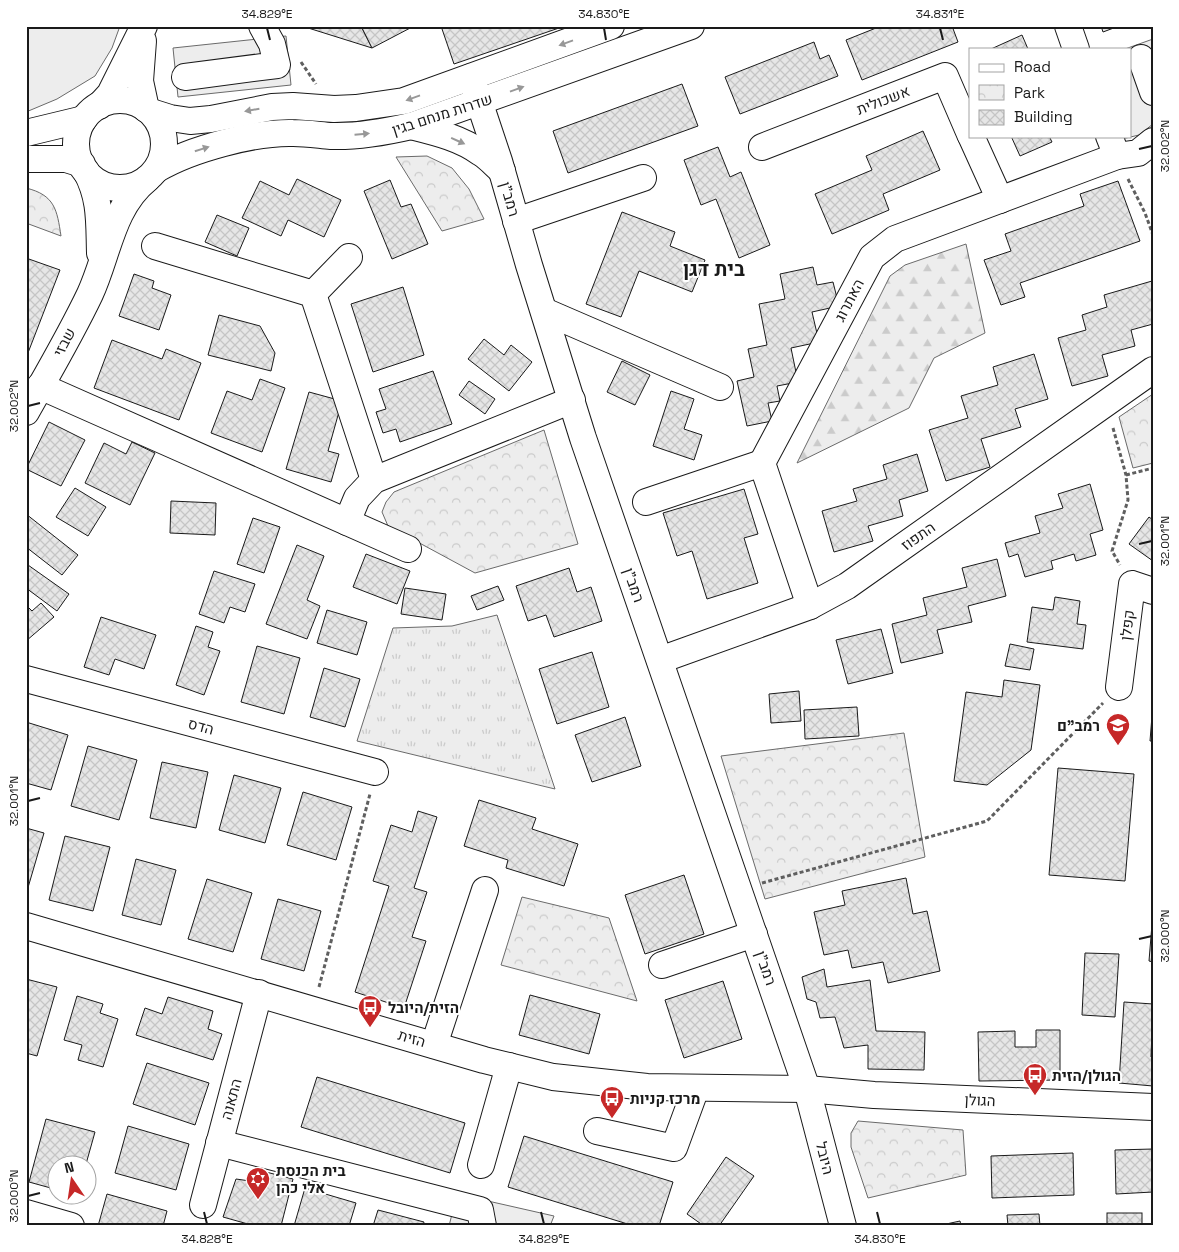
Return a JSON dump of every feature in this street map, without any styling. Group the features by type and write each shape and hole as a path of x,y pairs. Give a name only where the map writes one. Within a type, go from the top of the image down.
{"street":[{"path":"144,26 140,81 149,111"},
{"path":"26,133 91,113 108,102 124,100 138,104 149,111 160,125 164,139 163,154 152,174 135,185 122,188 108,186 96,180 84,167 79,159 76,145 78,132 91,113 110,94 144,26"},
{"path":"185,77 277,65 272,44 262,26"},
{"name":"שדרות מנחם בגין","path":"149,111 170,118 190,121 211,119 272,107 293,106 334,109 380,106 404,101 611,26"},
{"name":"שדרות מנחם בגין","path":"152,174 189,153 215,145 293,132 333,136 358,135 411,126 691,26"},
{"path":"1068,26 1076,48"},
{"name":"אשכולית","path":"762,147 945,76 969,130"},
{"name":"רמב\"ן","path":"471,77 502,171 572,400 808,1089"},
{"path":"411,126 434,132 481,152 502,171"},
{"name":"אשכולית","path":"972,138 1000,200"},
{"name":"האתרוג","path":"762,463 872,257 895,239 1000,200 1113,146 1138,152 1153,140"},
{"path":"26,159 66,159 84,167"},
{"name":"שבזי","path":"84,167 94,187 97,201 100,271"},
{"name":"שבזי","path":"26,412 90,295 119,216 128,199 136,188 152,174"},
{"path":"516,221 643,178"},
{"path":"155,246 313,294"},
{"path":"313,294 349,257"},
{"path":"313,294 374,480"},
{"path":"544,311 720,387"},
{"name":"התפוז","path":"660,660 810,606 847,586 1153,370"},
{"path":"40,386 408,549"},
{"path":"347,522 357,498 374,480 572,400"},
{"path":"646,502 762,463 810,606"},
{"name":"קפלן","path":"1119,687 1143,588"},
{"name":"הדס","path":"26,679 376,772"},
{"path":"434,1045 485,890"},
{"name":"הזית","path":"26,926 508,1066 562,1078 648,1087 808,1089"},
{"path":"662,965 754,934"},
{"name":"התאנה","path":"203,1205 259,993"},
{"path":"481,1165 508,1066"},
{"path":"597,1131 674,1148 696,1088"},
{"name":"הגולן","path":"808,1089 874,1095 1153,1107"},
{"name":"היובל","path":"808,1089 843,1226"},
{"path":"219,1143 480,1210 483,1226"},
{"path":"26,1213 71,1226"}],"path":[{"path":"297,56 334,109"},
{"path":"1113,146 1145,213 1153,235"},
{"path":"1106,402 1126,475 1128,500 1112,552 1143,588"},
{"path":"1126,475 1153,468"},
{"path":"739,890 988,821 1119,687"},
{"path":"313,1009 376,772"}],"green space":[{"path":"427,156 452,168 469,189 484,219 442,231 396,157"},
{"path":"26,188 36,191 49,199 56,211 61,236 26,223"},
{"path":"966,244 985,333 934,358 909,408 797,463 890,276 905,265"},
{"path":"1153,394 1153,463 1133,468 1119,417"},
{"path":"544,430 578,544 475,573 388,526 382,512 386,502 394,492"},
{"path":"497,615 555,789 357,741 393,628 452,626"},
{"path":"904,733 925,857 765,899 721,756"},
{"path":"522,897 609,918 637,1001 501,965"},
{"path":"858,1121 963,1130 966,1175 868,1198 851,1147 851,1133"}],"shaded area":[{"path":"26,26 120,26 112,48 95,76 57,99 26,112"},
{"path":"286,36 291,85 178,97 173,48"},
{"path":"1153,39 1153,124 1139,135 1132,137 1132,48 1128,48"},
{"path":"457,1194 554,1216 550,1226 449,1226"}],"building":[{"path":"306,26 361,26 372,48 305,27"},
{"path":"361,26 414,26 372,48"},
{"path":"441,26 559,26 559,28 454,64"},
{"path":"881,26 952,26 958,42 862,80 846,40"},
{"path":"1101,26 1119,26 1103,32"},
{"path":"1022,35 1028,48 993,48"},
{"path":"814,42 820,59 829,55 838,76 740,114 725,77"},
{"path":"682,84 698,126 568,173 553,131"},
{"path":"923,131 940,170 883,194 889,210 832,234 815,194 872,170 866,156"},
{"path":"1012,138 1050,138 1052,142 1020,156"},
{"path":"718,147 730,177 741,172 770,245 739,258 716,199 701,205 684,160"},
{"path":"297,179 341,200 324,237 288,220 281,236 242,218 260,181 289,195"},
{"path":"390,180 401,207 411,204 428,244 392,259 364,191"},
{"path":"1118,181 1140,241 1020,283 1025,297 1001,305 984,260 1011,251 1005,234 1084,206 1080,194"},
{"path":"622,212 675,232 670,246 705,260 692,292 639,271 621,317 586,304"},
{"path":"217,215 249,228 237,256 205,242"},
{"path":"26,258 60,270 26,358"},
{"path":"813,267 817,285 833,282 839,306 812,312 819,342 791,348 798,382 777,386 780,401 768,403 772,421 747,426 737,381 754,377 748,349 767,345 759,304 785,299 780,274"},
{"path":"134,274 154,281 152,288 171,295 159,330 119,316"},
{"path":"1152,281 1153,324 1131,330 1135,346 1102,355 1108,376 1072,386 1058,338 1086,330 1082,315 1107,307 1104,295"},
{"path":"403,287 424,355 373,372 351,304"},
{"path":"219,315 260,326 275,353 271,371 208,355"},
{"path":"484,339 504,355 511,345 532,362 509,391 468,359"},
{"path":"112,340 162,359 166,349 201,363 179,420 94,388"},
{"path":"1034,354 1048,399 1015,409 1021,427 981,439 990,467 946,481 929,430 968,418 961,396 998,385 993,367"},
{"path":"622,361 650,375 635,405 607,392"},
{"path":"433,371 452,424 400,442 396,429 383,433 376,412 386,409 379,389"},
{"path":"260,379 285,388 262,452 211,433 227,391 252,400"},
{"path":"469,381 495,399 485,414 459,395"},
{"path":"671,391 694,399 684,429 702,435 694,460 653,446"},
{"path":"309,392 342,401 328,451 339,454 331,482 286,469"},
{"path":"49,422 85,440 61,486 26,469"},
{"path":"132,442 155,453 130,505 85,483 104,443 126,454"},
{"path":"917,454 928,491 899,500 903,516 868,526 873,541 834,552 822,511 857,501 853,489 887,479 883,465"},
{"path":"1090,484 1103,530 1090,534 1096,555 1076,561 1074,554 1051,561 1053,569 1025,577 1018,554 1009,557 1005,543 1040,533 1035,516 1063,508 1058,494"},
{"path":"75,488 106,507 88,536 56,517"},
{"path":"744,489 758,534 744,538 758,583 707,599 692,551 677,556 663,513"},
{"path":"171,501 216,503 215,535 170,533"},
{"path":"26,514 78,555 62,575 26,547"},
{"path":"1149,517 1153,520 1153,561 1129,544"},
{"path":"253,518 280,527 264,573 237,564"},
{"path":"297,545 324,556 307,600 320,606 307,639 266,624"},
{"path":"366,554 410,571 397,604 353,587"},
{"path":"997,559 1006,596 968,606 972,622 937,630 943,653 901,663 892,624 927,615 923,598 967,587 962,568"},
{"path":"28,565 69,594 57,611 26,588 26,567"},
{"path":"569,568 577,592 591,587 602,621 554,637 546,615 528,621 516,586"},
{"path":"214,571 255,584 245,612 230,607 224,623 199,614"},
{"path":"498,586 504,600 477,610 471,596"},
{"path":"405,588 446,594 442,620 401,614"},
{"path":"1055,597 1080,601 1077,624 1086,625 1083,649 1027,642 1032,607 1053,610"},
{"path":"41,603 54,617 26,641 26,605 32,611"},
{"path":"327,610 367,622 357,655 317,643"},
{"path":"101,617 156,635 144,669 115,659 109,675 84,667"},
{"path":"196,626 213,632 208,647 220,651 204,695 176,685"},
{"path":"881,629 893,673 848,684 836,640"},
{"path":"1010,644 1034,649 1030,670 1005,666"},
{"path":"257,646 300,658 284,714 241,702"},
{"path":"592,652 609,707 557,724 539,669"},
{"path":"324,668 360,679 345,727 310,717"},
{"path":"1004,680 1040,685 1031,750 987,785 954,781 966,692 1002,697"},
{"path":"799,691 801,721 771,723 769,694"},
{"path":"1153,703 1153,741 1150,741"},
{"path":"857,707 859,736 805,739 804,710"},
{"path":"625,717 641,766 592,782 575,735"},
{"path":"26,722 68,735 51,790 26,783"},
{"path":"88,746 137,760 119,820 71,806"},
{"path":"162,762 208,772 196,828 150,818"},
{"path":"1058,768 1134,774 1125,881 1049,875"},
{"path":"234,775 281,788 265,843 219,830"},
{"path":"303,792 352,807 336,860 287,845"},
{"path":"479,800 536,818 532,829 578,844 564,886 506,868 508,860 464,846"},
{"path":"418,811 437,817 414,888 427,892 412,937 426,941 404,1008 355,992 389,886 373,881 391,825 412,832"},
{"path":"26,828 44,833 27,891 26,891"},
{"path":"65,836 110,847 93,911 49,900"},
{"path":"136,859 176,870 161,925 122,915"},
{"path":"684,875 704,934 645,954 625,895"},
{"path":"906,878 913,914 927,911 940,971 888,983 883,962 852,968 848,950 824,955 814,912 845,905 842,891"},
{"path":"207,879 252,893 233,952 188,939"},
{"path":"278,899 321,911 304,971 261,959"},
{"path":"1153,924 1153,962 1149,961"},
{"path":"1085,953 1119,954 1115,1017 1082,1015"},
{"path":"824,969 827,987 870,980 876,1031 925,1032 924,1070 868,1069 868,1045 844,1048 835,1017 820,1018 816,1002 807,999 802,977"},
{"path":"26,979 57,987 37,1056 26,1053"},
{"path":"723,981 742,1039 684,1058 665,1000"},
{"path":"530,995 600,1014 589,1054 519,1035"},
{"path":"77,996 103,1004 100,1013 118,1019 103,1067 78,1060 82,1045 64,1040"},
{"path":"168,997 213,1011 208,1029 222,1034 213,1060 136,1035 145,1008 162,1014"},
{"path":"1124,1002 1153,1004 1151,1057 1153,1057 1153,1086 1119,1083"},
{"path":"1036,1030 1060,1030 1060,1080 979,1081 978,1032 1015,1031 1015,1047 1036,1047"},
{"path":"147,1063 209,1083 195,1125 133,1104"},
{"path":"317,1077 465,1123 450,1173 301,1127"},
{"path":"46,1119 95,1132 89,1154 48,1154 48,1187 29,1182"},
{"path":"128,1126 189,1144 176,1190 115,1173"},
{"path":"524,1136 673,1182 659,1226 634,1226 508,1187"},
{"path":"1153,1149 1153,1192 1116,1194 1115,1150"},
{"path":"1073,1153 1074,1195 992,1198 991,1156"},
{"path":"726,1157 754,1176 719,1226 704,1226 687,1214"},
{"name":"בית הכנסת אלי כהן","path":"266,1172 293,1179 281,1226 255,1226 223,1217 236,1179 264,1183"},
{"path":"305,1188 356,1203 349,1226 294,1226"},
{"path":"107,1194 167,1211 163,1226 98,1226"},
{"path":"378,1210 424,1222 423,1226 373,1226"},
{"path":"1107,1213 1142,1213 1142,1226 1107,1226"},
{"path":"1039,1214 1040,1226 1008,1226 1007,1215"},
{"path":"960,1221 961,1226 937,1226"}],"place":[{"name":"רמב\"ם","path":"1118,746"},
{"name":"הזית/היובל","path":"370,1028"},
{"name":"הגולן/הזית","path":"1035,1096"},
{"name":"מרכז קניות","path":"612,1119"},
{"name":"בית הכנסת אלי כהן","path":"258,1200"}],"district":[{"name":"בית דגן","path":"714,269"}]}
